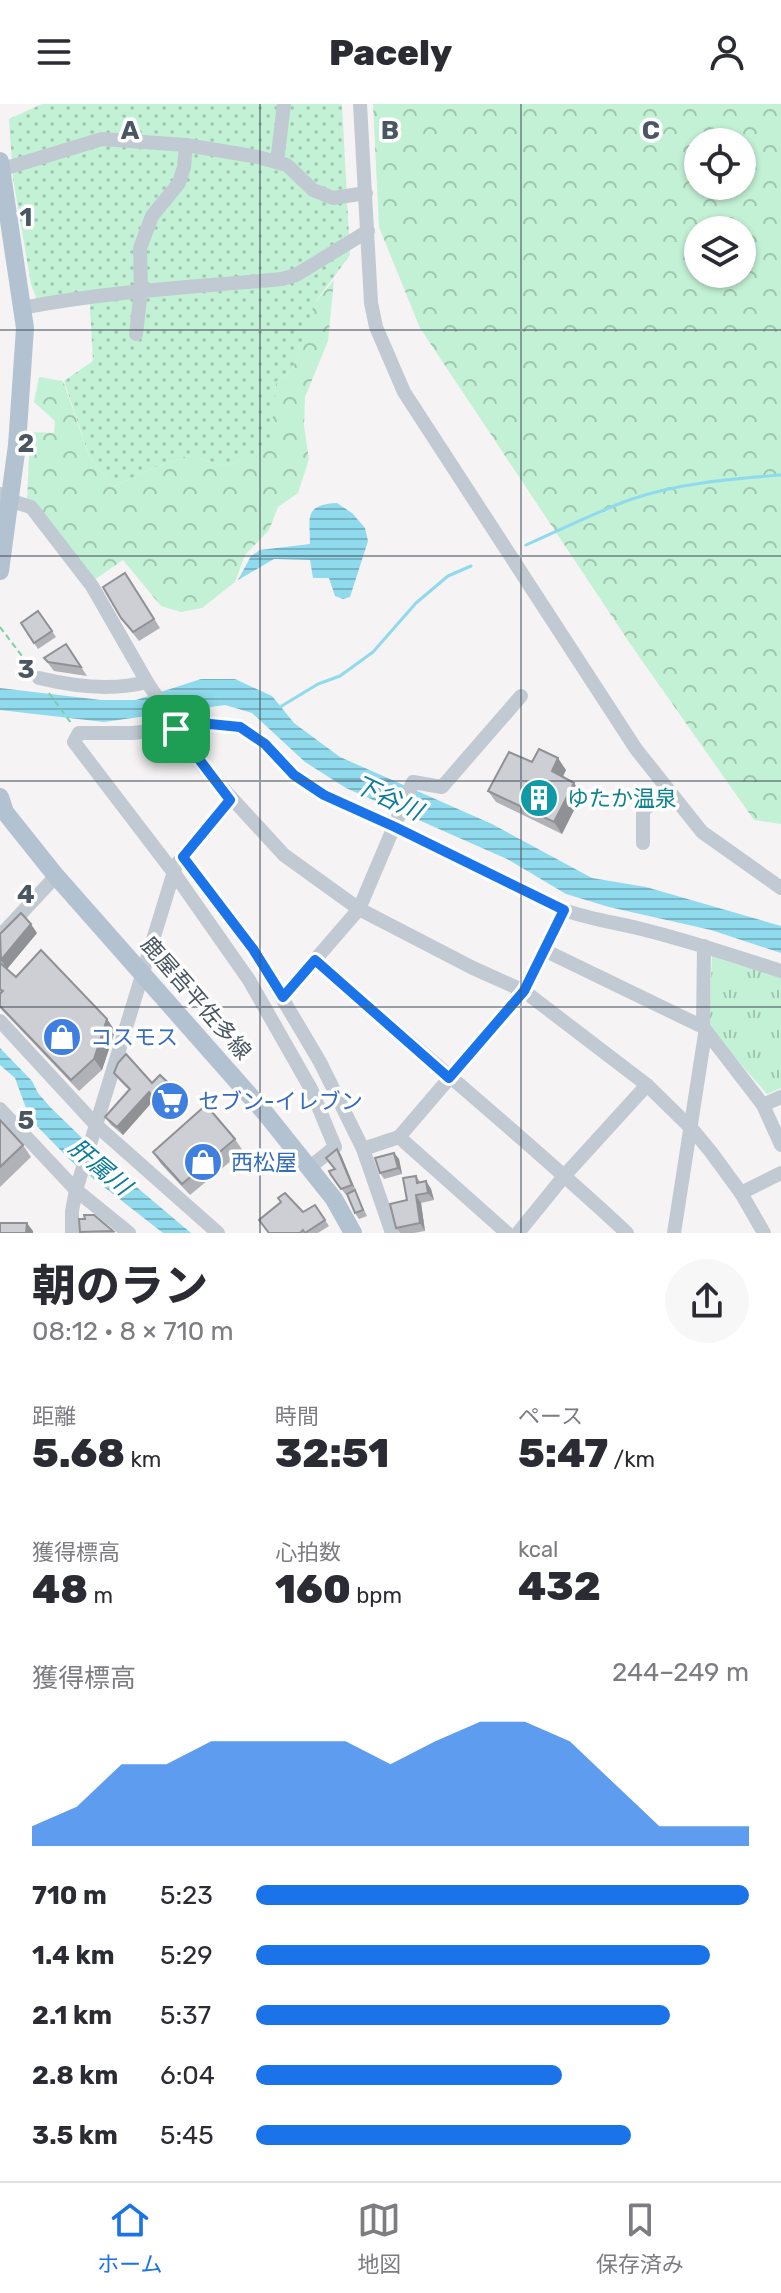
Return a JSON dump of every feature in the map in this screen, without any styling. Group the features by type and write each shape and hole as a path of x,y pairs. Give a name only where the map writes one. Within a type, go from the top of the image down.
{"main road":[{"path":"0,571 4,497 17,445 24,371 22,308 1,165"},
{"name":"鹿屋吾平佐多線","path":"2,805 56,876 266,1114 334,1199 353,1233"}],"street":[{"path":"277,162 284,104"},
{"path":"360,104 371,303 376,327 404,392 628,736 669,793 702,832 781,888"},
{"path":"1,165 102,139 186,145 287,165 313,190 333,198 366,193"},
{"path":"136,334 141,290 140,248 152,216 179,183 186,145"},
{"path":"22,308 141,290 282,279 296,275 368,231"},
{"path":"4,497 31,507 92,586 176,729 230,800 284,855 359,909 524,991 647,1085 692,1129 741,1193 764,1233"},
{"path":"39,678 85,685 131,686 147,682"},
{"path":"283,997 359,909 413,782 442,787 521,696"},
{"path":"309,1168 335,1147 311,1089 249,980 174,873 74,742 79,733 133,733 210,724 240,727 265,744 294,775 324,795 564,910 591,920 704,946 781,971"},
{"path":"643,843 643,810 669,793"},
{"path":"72,1233 72,1211 78,1185 174,873 183,857 230,800"},
{"path":"183,857 253,949 320,1062 363,1149 392,1233"},
{"path":"0,936 56,876"},
{"path":"363,1149 399,1137 524,991 564,910"},
{"path":"674,1233 692,1129 704,1031 704,946"},
{"path":"544,950 704,1031 763,1105 781,1145"},
{"path":"315,960 565,1175 627,1233"},
{"path":"0,1021 96,1125 218,1233"},
{"path":"518,1233 565,1175 647,1085"},
{"path":"763,1105 781,1097"},
{"path":"0,1109 129,1233"},
{"path":"399,1137 507,1233"},
{"path":"741,1193 781,1173"}],"path":[{"path":"0,627 79,733"}],"green space":[{"path":"42,104 342,104 350,255 316,301 293,369 276,382 271,447 226,466 187,456 113,487 89,456 64,381 93,361 89,292 37,300 31,284 13,178 9,119"},
{"path":"373,104 781,104 781,824 754,820 631,645 420,328 379,227"},
{"path":"334,280 328,341 305,397 304,426 309,459 298,493 278,507 269,530 245,555 235,582 202,608 181,612 161,606 123,560 94,580 27,501 30,432 54,433 55,421 34,402 39,377 63,381 89,456 113,487 187,456 226,466 270,447 276,382 293,369 314,304"},
{"path":"712,956 781,978 781,1088 767,1094 709,1028"}],"water":[{"path":"337,503 352,513 365,528 368,541 350,597 343,599 335,596 329,578 313,578 310,560 274,559 238,580 251,556 260,550 310,544 311,514 318,507"},
{"name":"下谷川","path":"201,679 235,679 272,696 294,723 340,757 492,824 592,878 646,887 781,926 781,953 711,930 566,894 507,859 346,788 305,762 252,713 225,705 104,722 0,710 0,688 101,700 136,700"},
{"name":"肝属川","path":"0,1048 32,1081 51,1108 108,1163 191,1233 163,1233 72,1162 30,1119 15,1078 0,1065"}],"building":[{"path":"125,573 154,619 133,632 103,587"},
{"path":"38,611 52,631 34,643 21,623"},
{"path":"66,644 81,667 48,662 44,658"},
{"name":"ゆたか温泉","path":"539,749 558,758 552,771 574,783 554,822 488,791 509,752 532,762"},
{"path":"21,913 31,924 1,960 0,934"},
{"path":"41,950 107,1019 94,1059 71,1080 0,1006 3,991 0,989 0,963 16,977"},
{"path":"126,1054 152,1083 160,1075 182,1096 164,1110 149,1092 117,1127 105,1117 130,1089 114,1073"},
{"path":"206,1105 235,1139 182,1184 153,1152"},
{"path":"0,1120 23,1145 0,1167"},
{"path":"337,1149 352,1185 341,1189 329,1171 335,1169 326,1158"},
{"path":"394,1153 398,1168 380,1173 375,1158"},
{"path":"416,1176 417,1183 426,1181 428,1193 416,1195 420,1223 396,1228 390,1204 407,1200 403,1178"},
{"path":"355,1190 363,1210 355,1213 347,1194"},
{"path":"285,1193 303,1212 315,1205 325,1220 305,1233 303,1230 300,1233 269,1233 259,1220 281,1202 278,1198"},
{"path":"84,1215 94,1215 113,1231 80,1232 79,1219 85,1219"},
{"path":"0,1223 27,1223 26,1233 0,1233"}],"waterway":[{"path":"526,545 603,510 666,489 781,475"},
{"path":"280,707 318,684 340,676 373,652 416,603 448,576 471,566"}],"place":[{"name":"ゆたか温泉","path":"539,798"},
{"name":"コスモス","path":"62,1037"},
{"name":"セブン-イレブン","path":"170,1101"},
{"name":"西松屋","path":"203,1162"}],"route":[{"path":"210,724 240,727 265,744 294,775 324,795 564,910 524,991 449,1078 315,960 283,997 253,949 183,857 230,800 176,729 210,724"}]}
